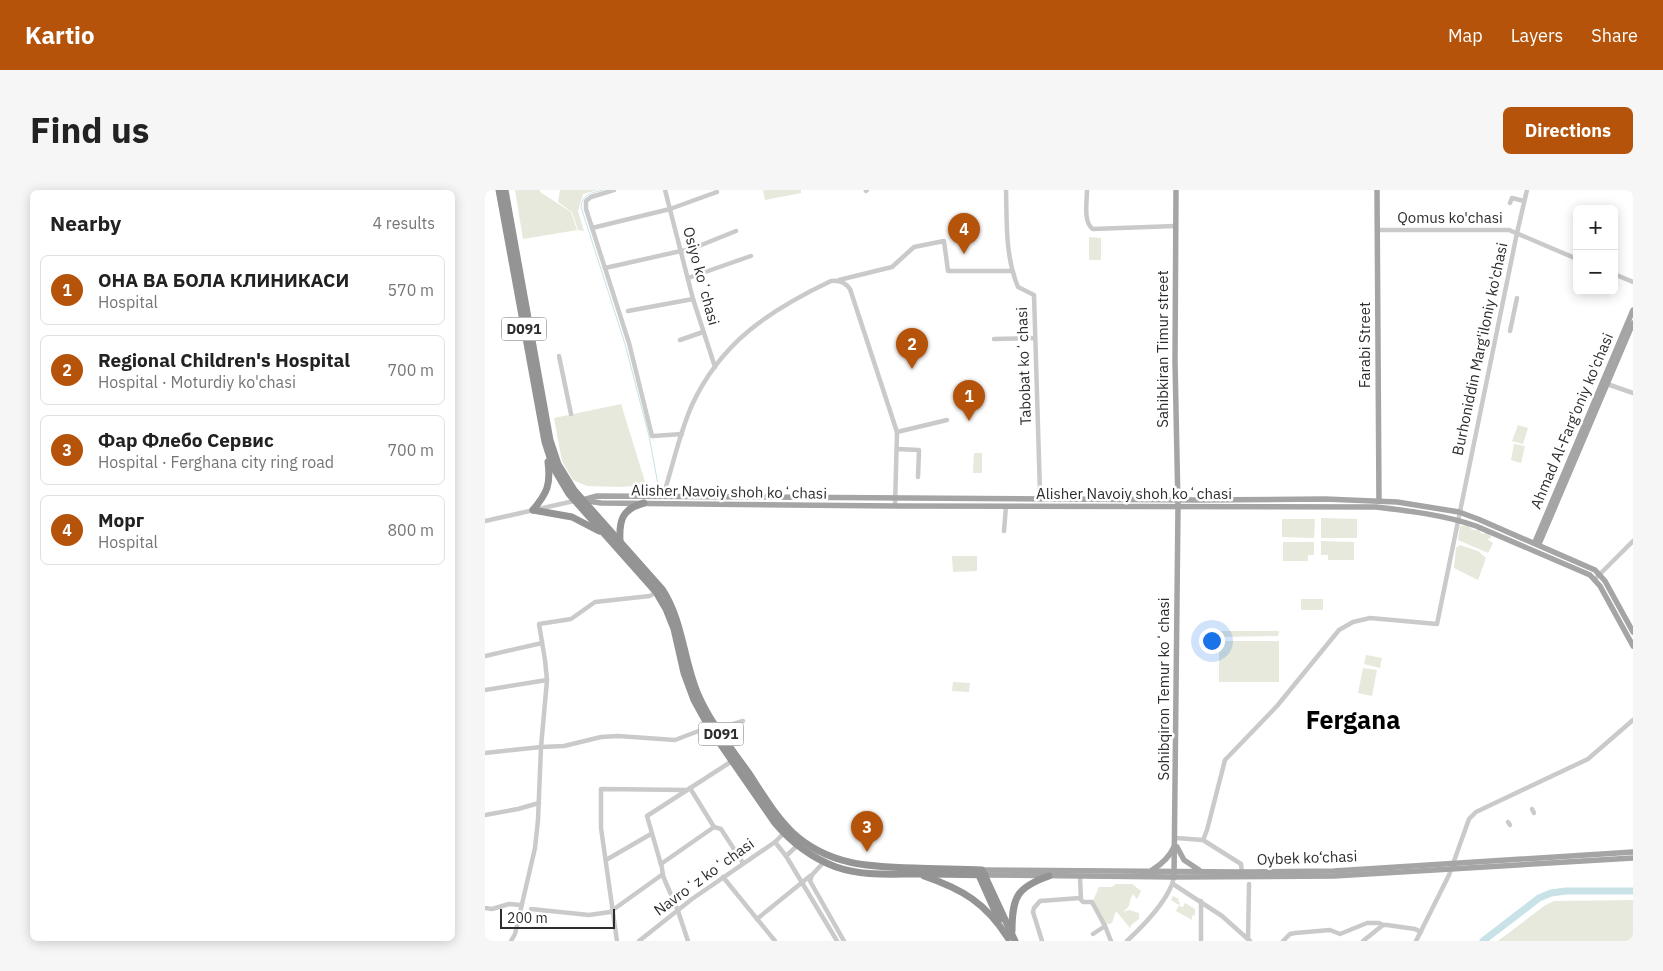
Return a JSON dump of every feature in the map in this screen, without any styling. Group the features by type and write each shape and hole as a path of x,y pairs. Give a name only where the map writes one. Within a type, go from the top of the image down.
{"highway":[{"name":"D091","path":"499,190 545,442 553,467 561,484 620,542 662,589 670,601 680,628 691,676 700,700 780,818 804,847 840,860 873,868 981,872"},
{"name":"D091","path":"505,190 550,440 558,464 578,500 604,533 656,592 666,609 674,629 684,673 694,700 709,727 732,761 784,833 824,862 851,871 873,874 981,872"},
{"path":"545,442 549,471 548,487 546,493 533,510 572,517 604,533"},
{"path":"620,542 619,528 623,516 632,506 644,503"},
{"path":"981,872 1010,937"},
{"name":"D091","path":"916,874 956,888 980,903 1015,941"},
{"path":"1010,937 1013,909 1020,892 1033,882 1049,876"}],"main road":[{"name":"Sahibkiran Timur street","path":"1175,190 1175,361 1178,503"},
{"name":"Farabi Street","path":"1377,190 1379,501"},
{"name":"Ahmad Al-Farg'oniy ko'chasi","path":"1537,543 1633,310"},
{"name":"Ahmad Al-Farg'oniy ko'chasi","path":"1537,543 1633,323"},
{"name":"Alisher Navoiy shoh koʻchasi","path":"578,500 597,496 895,498 1376,507 1418,512 1457,520 1559,560 1590,575 1600,586 1633,646"},
{"name":"Alisher Navoiy shoh koʻchasi","path":"578,500 601,503 895,506 1006,506 1325,499 1379,501 1459,512 1537,543 1601,574"},
{"name":"Sohibqiron Temur koʻchasi","path":"1174,877 1176,840 1178,503"},
{"path":"1601,574 1633,632"},
{"path":"1151,871 1163,864 1176,840"},
{"path":"1176,840 1184,860 1201,872"},
{"name":"Oybek ko‘chasi","path":"981,872 1080,877 1334,876 1452,865 1633,852"},
{"name":"Oybek ko‘chasi","path":"981,872 1151,871 1174,877 1201,872 1334,871 1633,858"}],"street":[{"path":"614,190 591,196 586,201 586,212 629,343 653,436 682,434"},
{"name":"Osiyo koʻchasi","path":"665,190 693,299 715,367"},
{"name":"Tabobat koʻchasi","path":"1006,190 1008,248 1011,271 1018,287 1034,295 1039,493"},
{"path":"1087,190 1087,222 1089,227 1093,229 1175,226"},
{"name":"Burhoniddin Marg'iloniy ko'chasi","path":"1203,840 1225,760 1277,706 1339,630 1353,622 1370,618 1437,624 1457,520 1527,190"},
{"path":"592,228 670,208 717,192"},
{"path":"1511,204 1512,196 1524,201"},
{"name":"Qomus ko'chasi","path":"1377,230 1509,230 1573,257"},
{"path":"605,268 689,250 736,231"},
{"path":"837,281 892,267 914,247 944,241 947,271 1011,271"},
{"path":"688,278 751,256"},
{"path":"1618,276 1633,282"},
{"path":"663,496 692,405 715,367 739,338 751,328 797,297 831,281 837,281 843,282 850,289 897,432 895,506"},
{"path":"1510,331 1517,298"},
{"path":"629,311 693,299"},
{"path":"680,340 703,332"},
{"path":"994,339 1035,338"},
{"path":"559,356 571,414"},
{"path":"1607,384 1633,393"},
{"path":"897,432 947,420"},
{"path":"897,449 919,450 918,477"},
{"path":"485,521 578,500"},
{"path":"1004,531 1006,506"},
{"path":"1595,579 1633,541"},
{"path":"511,941 515,934 535,848 547,680 539,624 571,619 595,602 650,596 656,592"},
{"path":"485,656 542,643"},
{"path":"485,690 547,680"},
{"path":"1416,941 1452,865 1469,819 1476,812 1588,759 1633,720"},
{"path":"718,729 743,721"},
{"path":"485,753 564,746 601,737 618,736 675,740 709,727"},
{"path":"687,941 663,874 647,816 732,761"},
{"path":"617,941 601,828 601,789 688,789"},
{"path":"688,789 714,827 721,830 743,863"},
{"path":"485,815 518,809 539,802"},
{"path":"661,864 714,827"},
{"name":"Navroʻz koʻchasi","path":"639,941 723,877 775,842 784,833"},
{"path":"606,860 651,834"},
{"path":"1176,840 1203,840 1241,864 1242,872"},
{"path":"775,842 786,856 837,941"},
{"path":"786,856 804,847"},
{"path":"757,919 812,875 824,862"},
{"path":"531,909 589,915 613,911 663,874"},
{"path":"812,875 810,881 845,941"},
{"path":"723,877 775,941"},
{"path":"1080,877 1081,898 1083,902 1092,902 1111,941"},
{"path":"1127,941 1146,923 1174,877 1249,941"},
{"path":"1249,884 1249,941"},
{"path":"1043,941 1033,912 1040,901 1081,898"},
{"path":"1201,901 1201,941"},
{"path":"485,908 492,909 509,904 521,905"},
{"path":"1283,941 1295,933 1330,930 1340,934 1367,923 1379,923 1421,932"},
{"path":"1363,941 1383,925"},
{"path":"1093,934 1105,926"}],"shaded area":[{"path":"515,190 540,190 540,192 571,212 577,230 523,239"},
{"path":"560,190 598,190 583,194 578,211 584,231 578,230 572,212 558,202"},
{"path":"763,190 801,190 801,193 765,200"},
{"path":"1089,237 1101,238 1101,260 1089,260"},
{"path":"621,404 646,485 620,487 587,486 573,480 562,461 554,418"},
{"path":"1518,425 1528,428 1523,444 1512,441"},
{"path":"1514,444 1525,446 1521,463 1511,460"},
{"path":"974,453 982,453 982,473 973,473"},
{"path":"1321,518 1357,519 1357,538 1321,538"},
{"path":"1282,519 1315,519 1314,538 1282,537"},
{"path":"1467,525 1473,530 1479,530 1482,534 1488,532 1491,534 1491,538 1487,539 1493,543 1488,553 1458,540 1460,526"},
{"path":"1321,541 1354,542 1354,560 1328,560 1328,555 1321,555"},
{"path":"1283,542 1314,542 1314,555 1308,555 1308,561 1283,561"},
{"path":"1460,545 1478,551 1486,558 1478,580 1454,568 1456,548"},
{"path":"952,556 977,556 977,571 953,572"},
{"path":"1301,599 1323,599 1323,610 1301,610"},
{"path":"1220,631 1279,631 1278,636 1219,637"},
{"path":"1219,641 1279,641 1279,682 1219,682"},
{"path":"1366,655 1382,658 1380,668 1364,664"},
{"path":"1363,668 1377,670 1372,696 1358,693"},
{"path":"953,682 970,683 969,692 952,691"},
{"path":"1116,884 1132,884 1141,891 1137,899 1133,894 1129,906 1123,912 1129,910 1139,913 1139,919 1130,928 1116,911 1112,923 1105,925 1092,903 1099,887 1112,887"},
{"path":"1173,896 1179,899 1178,901 1180,902 1179,906 1183,907 1185,903 1195,909 1195,915 1192,916 1192,920 1176,911 1179,905 1171,900"},
{"path":"1633,900 1633,941 1498,941 1544,906 1554,901"}],"waterway":[{"path":"603,190 591,193 585,197 581,207 625,344 649,436 659,490"},
{"path":"1483,941 1539,898 1551,893 1566,891 1633,891"}],"place":[{"name":"Морг","path":"964,254"},
{"name":"Regional Children's Hospital","path":"912,369"},
{"name":"ОНА ВА БОЛА КЛИНИКАСИ","path":"969,421"},
{"name":"Фар Флебо Сервис","path":"867,852"}],"district":[{"name":"Fergana","path":"1353,720"}]}
